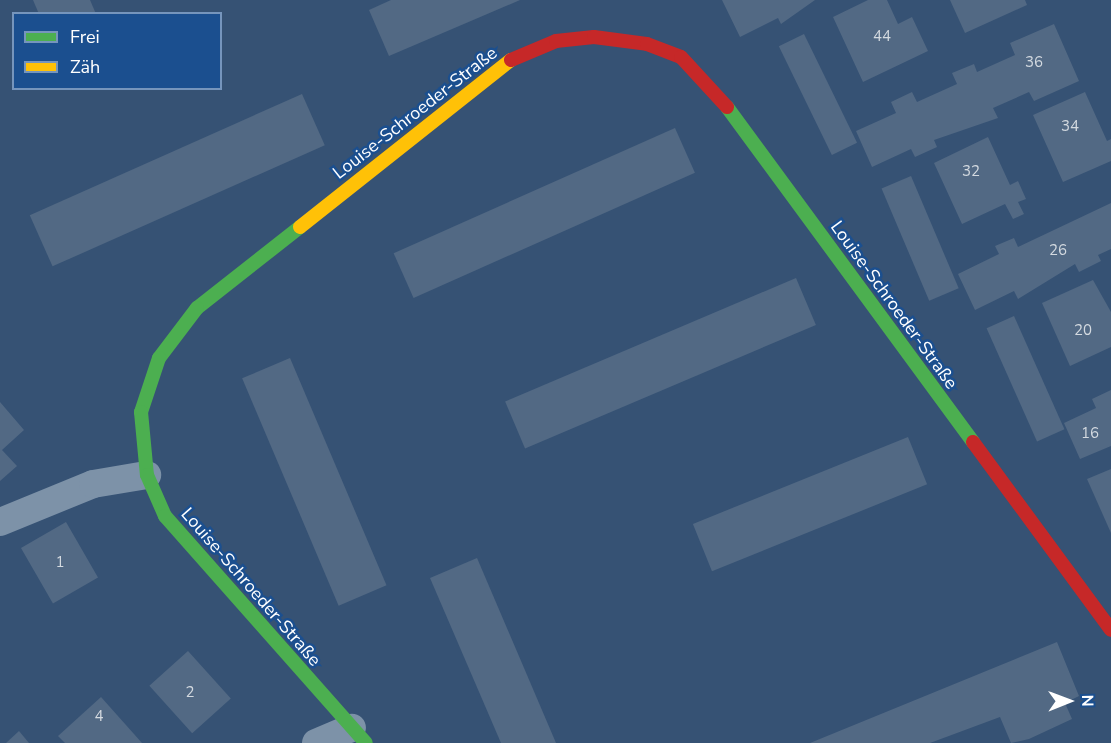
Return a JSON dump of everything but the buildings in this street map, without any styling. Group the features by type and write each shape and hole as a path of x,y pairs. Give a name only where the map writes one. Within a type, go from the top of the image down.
{"street":[{"name":"Louise-Schroeder-Straße","path":"359,736 165,516 147,475 141,412 147,383 197,309 512,59 556,41 584,38 646,44 681,57 708,82 1111,630"},
{"path":"0,522 93,484 147,475"},
{"path":"316,743 359,736"}],"traffic: fast":[{"path":"727,107 973,442"},
{"path":"300,227 197,308 159,358 141,412 147,475 165,516 366,743"}],"traffic: slow":[{"path":"300,227 511,60"}],"traffic: jam":[{"path":"511,60 556,41 594,37 647,44 681,57 727,107"},
{"path":"973,442 1111,630"}]}
